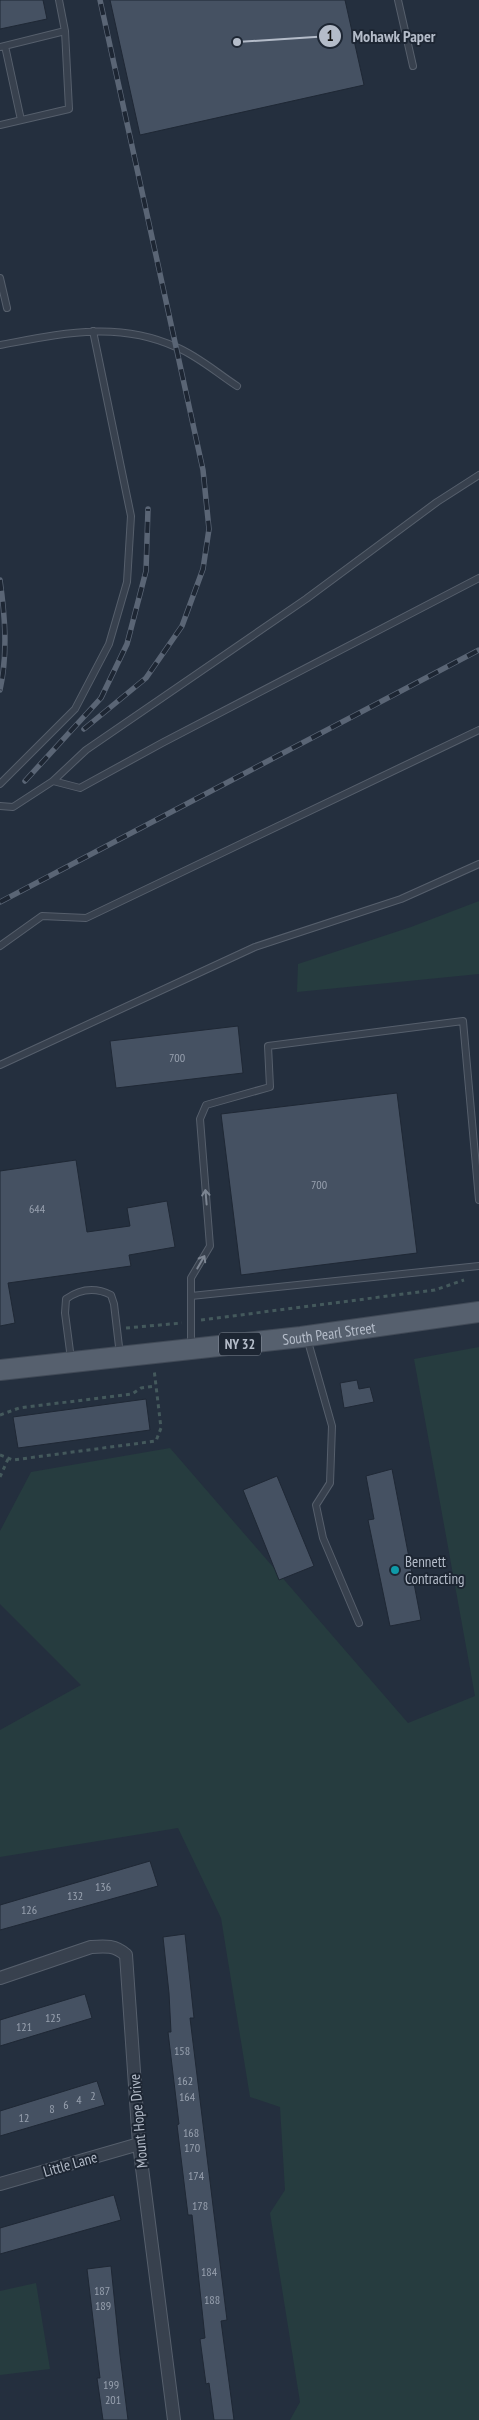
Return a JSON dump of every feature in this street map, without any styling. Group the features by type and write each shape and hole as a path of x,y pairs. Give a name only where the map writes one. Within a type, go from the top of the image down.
{"main road":[{"name":"South Pearl Street","path":"0,1370 70,1354 120,1357 306,1336 479,1312"}],"street":[{"name":"Mount Hope Drive","path":"0,1978 91,1948 106,1946 119,1948 126,1955 140,2144 174,2420"},
{"name":"Little Lane","path":"0,2184 140,2144"}],"lane":[{"path":"0,125 69,109 65,31 59,0"},
{"path":"398,0 413,66"},
{"path":"21,120 2,46 65,31"},
{"path":"0,278 7,308"},
{"path":"0,345 79,331 127,333 176,346 237,386"},
{"path":"0,784 75,709 109,644 126,582 131,516 93,332"},
{"path":"0,806 13,808 53,781 86,750 306,599 437,502 479,475"},
{"path":"53,781 80,788 162,743 479,578"},
{"path":"0,946 42,916 86,918 479,730"},
{"path":"0,1065 255,947 401,899 479,864"},
{"path":"191,1349 192,1278 210,1246 200,1119 206,1105 270,1087 268,1046 463,1021 476,1127 479,1200"},
{"path":"191,1296 479,1266"},
{"path":"70,1354 65,1313 66,1299 78,1291 101,1290 111,1295 120,1357"},
{"path":"306,1336 332,1426 330,1483 316,1505 323,1538 359,1623"}],"path":[{"path":"117,1329 191,1322 435,1290 472,1279"},
{"path":"0,1455 13,1460 156,1441 161,1428 152,1353"},
{"path":"0,1415 20,1408 132,1394 141,1388 156,1386"},
{"path":"0,1477 8,1459"}],"green space":[{"path":"479,901 479,974 297,992 298,964 411,927"},
{"path":"479,1347 479,2420 290,2420 300,2402 270,2213 285,2190 280,2107 250,2097 221,1918 178,1828 0,1857 0,1730 81,1685 0,1604 0,1531 31,1472 170,1448 408,1723 475,1696 414,1359"},
{"path":"36,2283 50,2369 0,2375 0,2291"}],"building":[{"path":"0,0 43,0 47,19 0,29"},
{"path":"110,0 345,0 364,85 140,135"},
{"path":"238,1026 243,1073 116,1088 110,1041"},
{"path":"397,1093 417,1253 241,1275 221,1114"},
{"path":"76,1160 87,1232 130,1226 127,1208 167,1201 175,1247 129,1255 131,1266 8,1283 15,1323 0,1326 0,1171"},
{"path":"357,1380 359,1389 370,1387 374,1402 344,1408 340,1383"},
{"path":"146,1399 150,1430 18,1448 13,1417"},
{"name":"Bennett Contracting","path":"392,1469 421,1620 390,1626 368,1520 374,1519 366,1476"},
{"path":"277,1476 314,1566 279,1580 243,1490"},
{"path":"150,1861 158,1886 0,1930 0,1905"},
{"path":"185,1934 194,2018 190,2018 227,2320 221,2321 234,2420 214,2420 209,2383 206,2384 200,2339 205,2338 192,2215 188,2215 177,2125 179,2124 168,2032 171,2032 169,1993 163,1937"},
{"path":"85,1994 92,2018 0,2046 0,2020"},
{"path":"97,2081 105,2105 0,2136 0,2111"},
{"path":"114,2195 121,2220 0,2254 0,2228"},
{"path":"111,2266 128,2420 103,2420 97,2378 100,2378 87,2269"}],"railway":[{"path":"84,729 146,678 182,626 203,569 209,529 203,470 100,0"},
{"path":"25,781 101,698 127,644 146,571 148,509"},
{"path":"0,580 5,635 3,676 0,690"},
{"path":"0,902 479,650"}],"place":[{"name":"Mohawk Paper","path":"237,42"},
{"name":"Bennett Contracting","path":"395,1570"}]}
